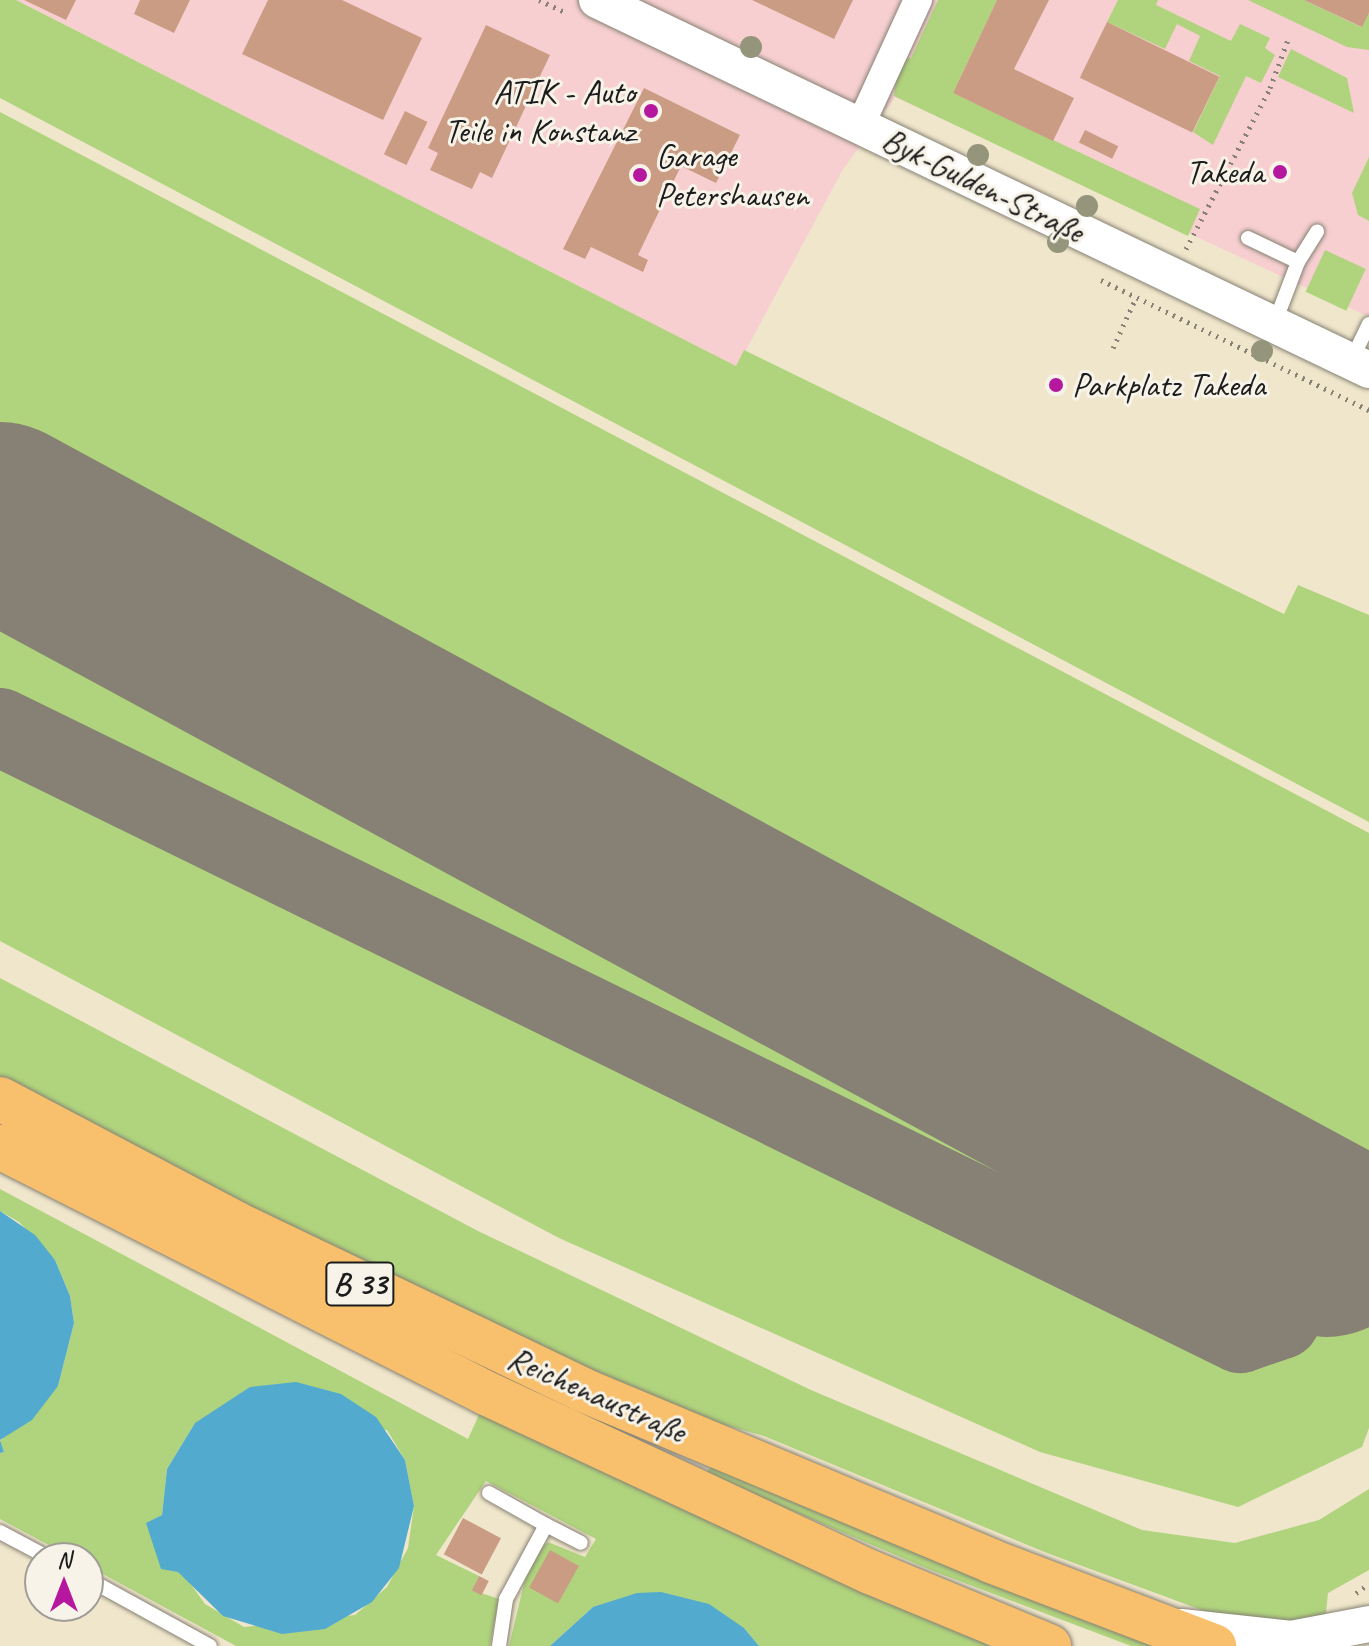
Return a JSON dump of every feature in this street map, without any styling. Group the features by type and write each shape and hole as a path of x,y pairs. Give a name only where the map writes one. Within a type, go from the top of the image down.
{"main road":[{"name":"Reichenaustraße","path":"0,1099 235,1223 595,1395 1214,1646"},
{"name":"Reichenaustraße","path":"0,1147 488,1394 870,1572 1049,1646"}],"street":[{"name":"Byk-Gulden-Straße","path":"597,0 1360,366"},
{"path":"860,126 918,0"},
{"path":"1157,1624 1291,1639 1369,1624"}],"lane":[{"path":"1273,326 1298,262 1317,232"},
{"path":"1248,238 1298,262"},
{"path":"1360,366 1369,324"},
{"path":"489,1493 581,1543"},
{"path":"499,1646 506,1599 546,1525"},
{"path":"0,1532 24,1545"},
{"path":"104,1588 210,1646"}],"path":[{"path":"1188,245 1270,88 1289,37"},
{"path":"1113,348 1135,300"}],"shaded area":[{"path":"16,0 1369,0 1369,317 895,97 842,171 737,367"}],"green space":[{"path":"0,0 16,0 736,366 744,350 1284,614 1298,585 1369,615 1369,822 0,98"},
{"path":"938,0 997,0 953,93 1200,209 1188,236 894,96 899,60 911,58"},
{"path":"1118,0 1158,0 1156,5 1231,41 1240,24 1270,38 1265,48 1275,55 1261,83 1246,76 1213,145 1193,132 1220,76 1189,61 1200,36 1177,24 1165,49 1107,22"},
{"path":"1248,0 1304,0 1361,27 1369,13 1369,50 1347,47"},
{"path":"1291,49 1347,78 1354,113 1278,77"},
{"path":"0,112 1369,833 1369,1428 1362,1447 1238,1507 1040,1452 559,1238 0,941"},
{"path":"1369,157 1369,221 1358,215 1352,193"},
{"path":"1325,250 1366,269 1346,311 1306,292"},
{"path":"0,978 478,1231 811,1390 1142,1530 1235,1543 1319,1520 1369,1489 1369,1570 1328,1593 1325,1622 1226,1619 1047,1553 764,1436 667,1409 407,1288 0,1079"},
{"path":"0,1189 468,1439 482,1408 990,1646 759,1646 744,1628 593,1607 550,1646 509,1646 527,1571 539,1550 548,1542 585,1557 596,1539 486,1481 436,1555 479,1576 472,1590 499,1599 490,1646 236,1646 104,1575 104,1542 43,1542 0,1519 0,1453 4,1452 0,1441 58,1386 74,1323 70,1296 55,1260 19,1222 0,1211","holes":["195,1423 387,1430 405,1460 414,1506 408,1548 387,1587 355,1615 244,1627 205,1604 147,1523 162,1515 167,1469"]},
{"path":"711,1466 1160,1646 1131,1646 933,1571 706,1474"}],"water":[{"path":"0,1211 35,1235 55,1260 70,1296 74,1323 58,1386 32,1420 0,1440"},
{"path":"296,1382 341,1394 376,1417 405,1460 414,1506 399,1568 372,1602 325,1629 282,1634 223,1616 178,1572 161,1569 146,1523 162,1515 167,1469 195,1423 250,1387"},
{"path":"661,1592 709,1604 744,1628 759,1646 550,1646 593,1607 637,1593"}],"building":[{"path":"24,0 76,0 66,20"},
{"path":"140,0 190,0 174,33 134,14"},
{"path":"268,0 342,0 422,38 383,120 242,54"},
{"path":"752,0 853,0 834,39"},
{"path":"997,0 1049,0 1014,69 1074,98 1053,141 953,93"},
{"path":"1304,0 1369,0 1369,13 1362,27"},
{"path":"1107,22 1219,77 1192,133 1080,78"},
{"path":"486,25 550,55 492,178 480,172 472,189 430,170 438,153 428,148"},
{"name":"Garage Petershausen","path":"644,88 740,135 716,183 681,166 638,255 648,260 643,272 591,247 585,259 563,249"},
{"path":"405,111 427,122 406,165 384,154"},
{"path":"1085,130 1118,146 1112,159 1079,143"},
{"path":"463,1518 501,1538 482,1574 444,1554"},
{"path":"550,1550 579,1566 558,1604 529,1588"},
{"path":"479,1576 489,1581 482,1595 472,1590"}],"taxiway":[{"path":"0,727 1240,1334 1281,1320 1327,1239"}],"runway":[{"path":"0,520 1327,1239"}],"place":[{"name":"ATIK - Auto Teile in Konstanz","path":"651,111"},
{"name":"Takeda","path":"1280,172"},
{"name":"Garage Petershausen","path":"640,175"},
{"name":"Parkplatz Takeda","path":"1056,385"}]}
